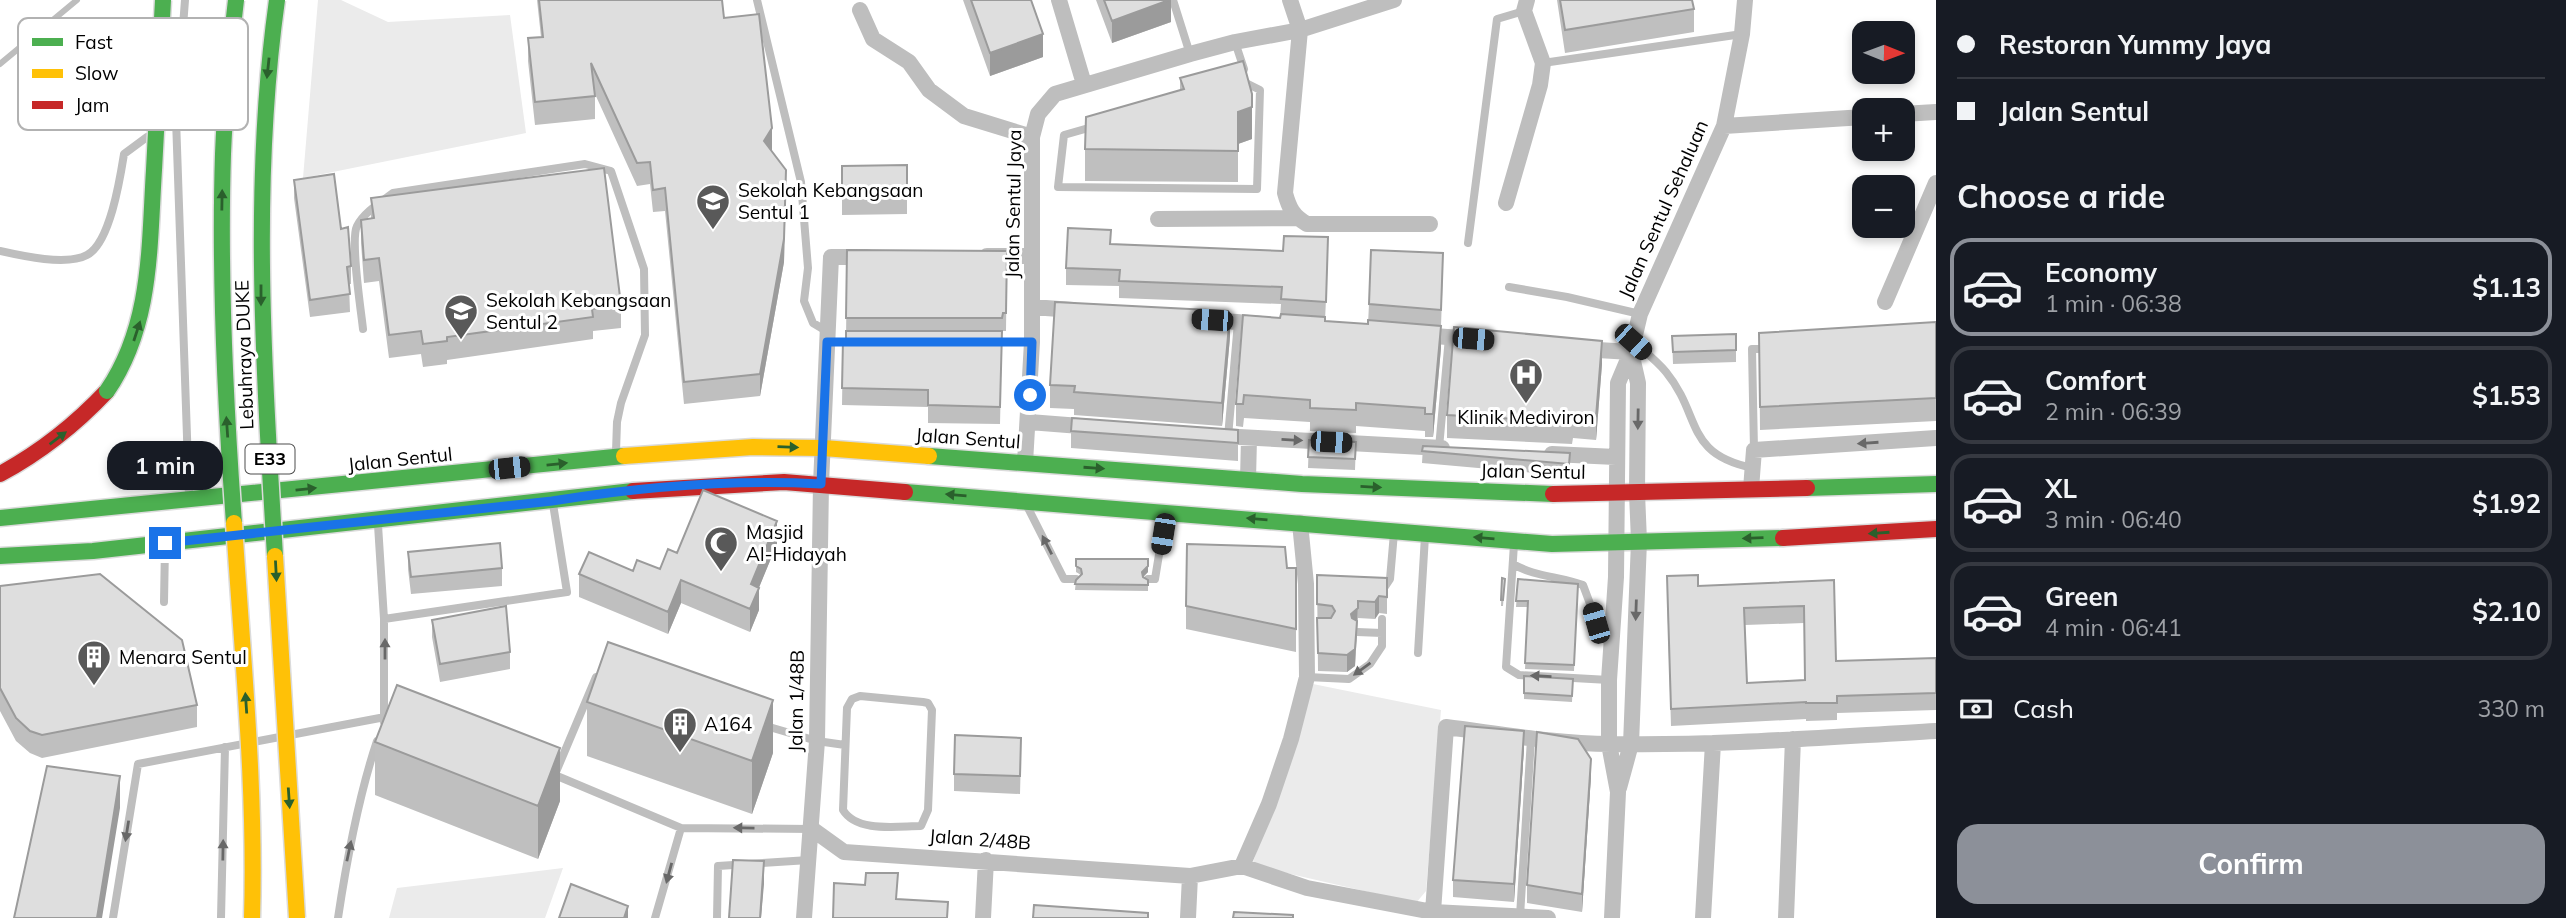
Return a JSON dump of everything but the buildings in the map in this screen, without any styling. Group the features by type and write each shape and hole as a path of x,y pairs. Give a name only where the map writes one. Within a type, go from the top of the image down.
{"main road":[{"path":"162,18 163,0"},
{"name":"Lebuhraya DUKE","path":"234,18 236,0"},
{"name":"Lebuhraya DUKE","path":"276,0 266,90 262,168 261,311 297,918"},
{"path":"0,474 32,458 62,436 107,391 126,363 141,319 147,289 156,130"},
{"name":"Lebuhraya DUKE","path":"224,130 221,300 225,397 253,805 252,918"},
{"name":"Jalan Sentul","path":"0,518 616,457 753,447 823,448 1248,480 1567,495 1936,484"},
{"path":"0,566 123,547 600,494 687,486 784,482 1552,544 1821,537 1936,529"},
{"path":"0,525 116,508"},
{"path":"0,556 93,551"}],"street":[{"path":"1059,0 1084,84"},
{"path":"1290,0 1300,30 1285,193 1289,208 1297,218 1307,224 1430,224"},
{"name":"Jalan Sentul Jaya","path":"1026,463 1032,342 1032,137 1038,114 1055,94 1084,84 1235,42 1300,30 1394,0"},
{"name":"Jalan Sentul Sehaluan","path":"1618,792 1609,744 1609,680 1616,577 1618,383 1632,347 1640,314 1724,126 1742,34 1745,0"},
{"path":"1506,203 1543,63 1526,6"},
{"path":"860,10 873,38 909,62 929,90 964,116 1032,137"},
{"path":"1915,113 1936,112"},
{"path":"1724,126 1852,118"},
{"path":"1885,302 1936,183"},
{"path":"1158,219 1297,218"},
{"path":"965,257 1032,256"},
{"name":"Jalan 1/48B","path":"804,918 817,741 821,484 831,257 885,257"},
{"path":"1032,307 1087,311"},
{"path":"1197,319 1278,325"},
{"path":"1409,334 1488,341"},
{"path":"1567,347 1632,347"},
{"name":"Jalan Sentul Sehaluan","path":"1618,792 1632,744 1639,541 1639,383 1632,347"},
{"path":"1029,422 1108,428"},
{"path":"1201,435 1446,449"},
{"path":"1248,480 1249,438"},
{"path":"1751,489 1754,450 1936,438"},
{"path":"1534,453 1616,457"},
{"path":"1300,523 1312,584 1312,629 1307,677 1291,739 1269,803 1242,866 1307,888 1432,915 1548,918"},
{"path":"1432,915 1446,727 1531,739 1609,744 1713,743 1936,731"},
{"path":"1786,918 1793,739"},
{"path":"1703,918 1713,743"},
{"path":"1612,918 1618,792"},
{"name":"Jalan 2/48B","path":"812,829 844,852 1190,876 1242,866"},
{"path":"983,918 986,860"},
{"path":"1188,918 1190,876"}],"lane":[{"path":"184,18 185,0"},
{"path":"757,0 801,182 807,268 804,301 813,323 828,337 868,342"},
{"path":"1172,0 1190,54"},
{"path":"1468,243 1497,19 1526,6"},
{"path":"1543,63 1742,34"},
{"path":"1235,42 1246,83 1260,90 1256,189 1058,187 1064,135 1246,83"},
{"path":"0,251 31,258 73,260 92,252 99,245 108,223 124,154 158,130"},
{"path":"176,130 189,501"},
{"path":"363,329 356,228 393,193 585,164 611,171 644,269 645,295 645,335 621,403 617,422 616,457"},
{"path":"1509,287 1567,296 1640,314"},
{"path":"1228,437 1238,322"},
{"path":"1446,449 1449,337"},
{"path":"977,342 1032,342"},
{"path":"1632,347 1666,372 1679,393 1701,442 1728,463 1753,468"},
{"path":"1754,450 1752,349 1779,348"},
{"path":"1024,500 1064,579 1076,579"},
{"path":"384,619 567,592 552,501"},
{"path":"1148,579 1155,579 1166,512"},
{"path":"377,519 384,619 385,717 382,727"},
{"path":"1371,587 1384,592 1390,579 1395,530"},
{"path":"1418,653 1425,533"},
{"path":"1514,540 1507,667 1519,675 1609,680"},
{"path":"164,602 165,543"},
{"path":"1513,564 1532,573 1583,585 1601,633 1611,646"},
{"path":"1307,677 1349,679 1370,664 1382,646 1382,620"},
{"path":"1357,632 1382,633"},
{"path":"555,775 596,677 609,681"},
{"path":"860,696 928,704 933,710 933,728 928,810 921,826 869,825 848,817 844,810 845,745 847,708 852,699 860,696"},
{"path":"113,918 138,764 385,717 398,721"},
{"path":"752,722 817,741 845,745"},
{"path":"338,918 364,781 379,736"},
{"path":"1520,916 1531,739"},
{"path":"221,918 225,747"},
{"path":"542,770 681,828 812,829"},
{"path":"655,918 681,828"},
{"path":"717,918 718,866 809,860"}],"shaded area":[{"path":"318,0 341,0 388,22 510,15 526,133 303,178"},
{"path":"1313,684 1441,710 1426,891 1416,903 1252,865"},
{"path":"563,868 545,918 389,918 397,888"}],"waterway":[{"path":"55,18 77,0"},
{"path":"0,64 18,49"}],"traffic: fast":[{"path":"162,18 163,0"},
{"path":"234,18 236,0"},
{"path":"275,556 264,347 262,208 269,69 277,0"},
{"path":"107,391 133,340 146,285 156,130"},
{"path":"224,130 222,292 234,523"},
{"path":"0,518 624,456"},
{"path":"929,456 1302,484 1553,494"},
{"path":"1807,488 1936,484"},
{"path":"0,556 93,551 633,491"},
{"path":"905,492 1552,544 1783,538"}],"traffic: slow":[{"path":"624,456 753,447 823,448 929,456"},
{"path":"234,523 250,770 252,918"},
{"path":"275,556 297,918"}],"traffic: jam":[{"path":"0,474 57,437 107,391"},
{"path":"633,491 784,482 905,492"},
{"path":"1553,494 1807,488"},
{"path":"1783,538 1936,529"}],"place":[{"name":"Sekolah Kebangsaan Sentul 1","path":"713,231"},
{"name":"Sekolah Kebangsaan Sentul 2","path":"461,341"},
{"name":"Klinik Mediviron","path":"1526,405"},
{"name":"Masjid Al-Hidayah","path":"721,573"},
{"name":"Menara Sentul","path":"94,687"},
{"name":"A164","path":"680,754"}],"route":[{"path":"165,543 687,486 784,482 821,484 827,342 1032,342 1030,395"}]}
